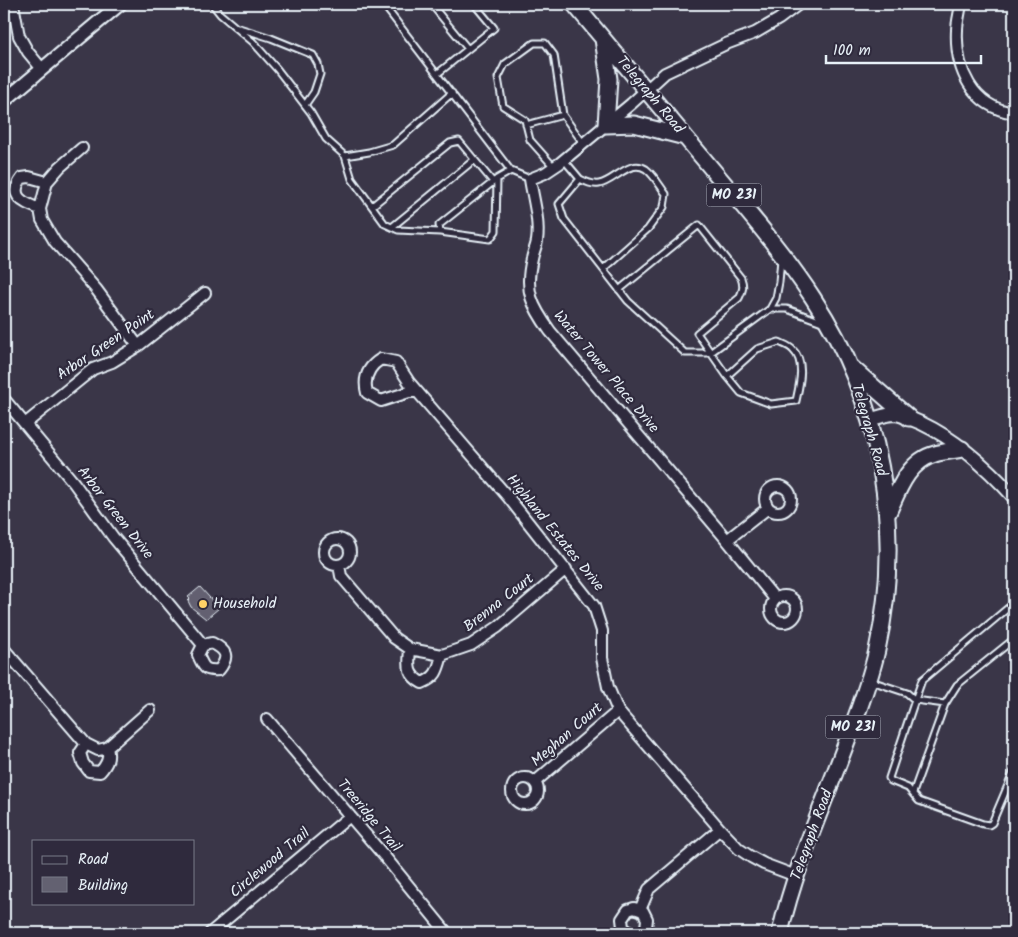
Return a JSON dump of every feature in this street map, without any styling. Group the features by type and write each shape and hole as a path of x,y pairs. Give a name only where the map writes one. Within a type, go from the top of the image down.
{"main road":[{"name":"Telegraph Road","path":"574,4 781,254 814,298 849,365 860,391 879,459 888,513 889,562 881,632 869,681 796,876 780,933"},
{"path":"602,38 609,79 606,125 634,124 685,137"},
{"path":"849,365 909,418"},
{"path":"888,513 904,479 913,468 934,454 962,449"}],"street":[{"path":"13,4 19,36 28,52 42,69"},
{"path":"4,101 120,4"},
{"path":"530,179 554,168 665,73 677,66 755,33 779,19 799,4"},
{"path":"961,4 957,28 957,45 960,64 967,81 989,105 994,108 1014,112"},
{"path":"82,148 46,182 40,209 42,220 55,242 96,289 138,346"},
{"path":"40,209 21,200 16,192 17,185 22,178 29,176 46,182"},
{"name":"Water Tower Place Drive","path":"530,179 537,217 537,241 528,281 529,295 537,313 550,331 775,599"},
{"name":"Arbor Green Point","path":"25,424 93,369 112,362 138,346 205,293"},
{"name":"Highland Estates Drive","path":"417,392 409,392 381,401 367,393 365,384 367,374 374,363 381,359 396,362 417,392 508,497 594,606 602,631 602,658 608,687 618,710 739,849 751,857 796,876"},
{"name":"Arbor Green Drive","path":"4,399 74,483 113,537 203,645"},
{"path":"869,420 896,414 940,433 983,466 1014,497"},
{"path":"727,540 768,508"},
{"name":"Brenna Court","path":"339,565 341,576 394,638 410,649 442,655 471,645 498,627 566,569"},
{"path":"4,649 86,744 98,750 107,748 150,710"},
{"path":"410,649 409,668 413,678 422,683 430,680 438,671 442,655"},
{"name":"Meghan Court","path":"535,782 618,710"},
{"name":"Treeridge Trail","path":"267,719 447,933"},
{"path":"86,744 80,753 82,763 89,771 100,772 107,765 109,754 107,748"},
{"name":"Circlewood Trail","path":"210,933 350,816"},
{"path":"640,910 649,889 720,829"},
{"path":"630,933 623,927 623,916 632,909 640,910 645,914 647,922 644,930 639,933"}],"lane":[{"path":"212,4 277,69 305,105 326,138 345,156 352,179 385,224 398,230 440,232 490,239 496,231 495,180 458,141 450,143 372,206"},
{"path":"383,4 511,171 530,179"},
{"path":"431,4 468,49"},
{"path":"437,74 494,28 474,4"},
{"path":"236,27 271,38 313,55 318,64 320,74 316,87 305,105"},
{"path":"554,168 530,140 525,120 503,106 498,78 505,64 534,43 545,43 554,56 563,114 584,144"},
{"path":"345,156 369,152 393,144 452,93"},
{"path":"526,125 563,114"},
{"path":"392,227 474,160"},
{"path":"564,160 580,179 590,184 600,184 630,167 638,166 646,169 666,194 664,207 648,229 602,269"},
{"path":"440,232 439,225 495,180 511,171"},
{"path":"580,179 559,204 564,219 628,301 686,353 710,354 770,309 776,298 781,254"},
{"path":"619,290 699,226 741,278 744,290 739,298 697,333 710,354 727,376 742,393 771,404 796,402 801,380 799,358 793,350 779,342 757,349 727,376"},
{"path":"770,309 787,309 829,325"},
{"path":"1014,603 922,680 889,778 908,788 919,801 989,825 992,823 1014,770"},
{"path":"913,793 945,704 957,685 1014,639"},
{"path":"869,681 907,693 915,700 945,704"}],"building":[{"name":"Household","path":"200,587 219,608 206,619 191,607 188,601 190,599 188,597"}],"place":[{"name":"Household","path":"203,604"}]}
